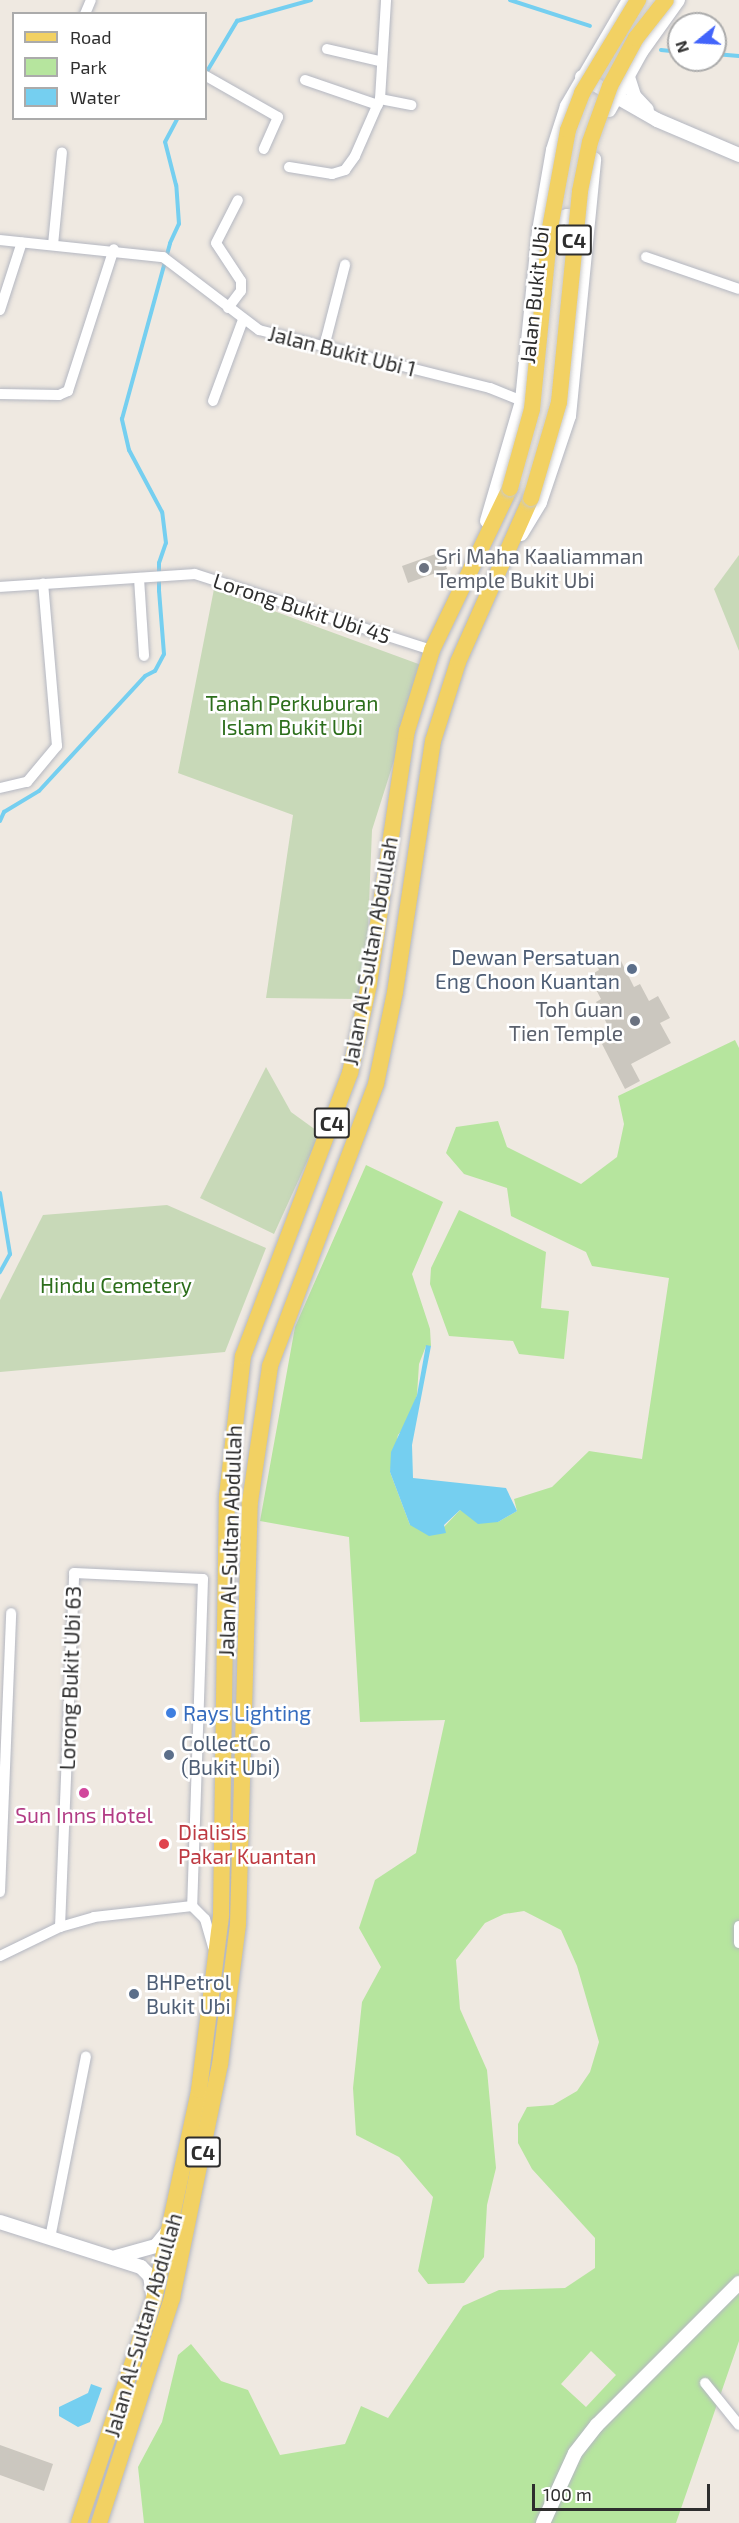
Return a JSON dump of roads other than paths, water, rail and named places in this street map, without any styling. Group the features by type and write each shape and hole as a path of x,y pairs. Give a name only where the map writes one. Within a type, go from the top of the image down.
{"main road":[{"name":"Jalan Al-Sultan Abdullah","path":"104,2486 173,2222 199,2090 221,1916 227,1496 233,1418 243,1356 259,1308 350,1073 369,984 407,731 432,650 470,565 510,488 532,409 550,228 568,130 582,93 638,0"},
{"name":"Jalan Al-Sultan Abdullah","path":"104,2486 172,2298 223,2041 238,1924 244,1801 250,1502 270,1366 376,1084 395,992 433,741 458,662 493,575 531,498 559,402 580,191 590,142 615,76 636,38 674,0"},
{"path":"81,2523 104,2486"},
{"path":"101,2523 104,2486"}],"street":[{"path":"289,167 332,174 345,170 379,102 384,81 379,62 386,0"},
{"path":"616,19 619,0"},
{"name":"Jalan Bukit Ubi","path":"470,565 498,490 522,401 539,231 553,150 582,77 629,0"},
{"name":"Jalan Bukit Ubi","path":"493,575 540,502 569,416 583,237 594,155 614,97 674,0"},
{"path":"327,49 379,62"},
{"path":"627,74 634,96 657,120"},
{"path":"208,77 278,117 264,149"},
{"path":"582,77 657,120 739,154"},
{"path":"305,80 379,102 411,105"},
{"path":"53,245 62,152"},
{"path":"228,308 241,291 241,281 216,243 238,200"},
{"path":"539,231 546,221 567,216 583,237"},
{"path":"0,240 114,249 68,391 59,395 0,394"},
{"path":"0,310 22,242"},
{"name":"Jalan Bukit Ubi 1","path":"114,249 163,257 179,267 243,320 280,338 490,388 522,401"},
{"path":"646,257 739,289"},
{"path":"324,347 345,265"},
{"path":"213,401 243,320"},
{"name":"Lorong Bukit Ubi 45","path":"142,578 195,574 432,650"},
{"path":"0,587 142,578 144,656"},
{"path":"4,787 27,782 57,746 43,584"},
{"name":"Lorong Bukit Ubi 63","path":"60,1927 74,1573 203,1579 192,1906"},
{"path":"0,1892 11,1613"},
{"path":"0,1956 60,1927 121,1912 192,1906 211,1934 215,1964"},
{"path":"739,1926 739,1942"},
{"path":"50,2238 86,2057"},
{"path":"0,2222 114,2258 147,2271 154,2299"},
{"path":"114,2258 156,2246 173,2222"},
{"path":"543,2523 562,2477 590,2434 739,2283"},
{"path":"705,2383 739,2425"}],"water":[{"path":"426,1345 431,1346 412,1445 413,1478 506,1488 517,1511 498,1522 478,1524 460,1510 444,1525 446,1533 429,1536 410,1525 390,1472 391,1452 417,1395"},
{"path":"91,2384 102,2388 90,2422 78,2427 59,2416 59,2407 88,2393"}],"waterway":[{"path":"207,71 237,21 311,0"},
{"path":"510,0 590,26"},
{"path":"661,50 667,51"},
{"path":"727,55 739,56"},
{"path":"0,821 4,812 39,791 145,676 155,671 164,654 159,591 159,563 166,543 162,512 129,450 122,419 170,243 179,224 176,185 165,142 177,120"},
{"path":"0,1193 10,1254 0,1272"}],"place":[{"name":"Sri Maha Kaaliamman Temple Bukit Ubi","path":"424,568"},
{"name":"Dewan Persatuan Eng Choon Kuantan","path":"632,969"},
{"name":"Toh Guan Tien Temple","path":"635,1021"},
{"name":"Rays Lighting","path":"171,1713"},
{"name":"CollectCo (Bukit Ubi)","path":"169,1755"},
{"name":"Sun Inns Hotel","path":"84,1793"},
{"name":"Dialisis Pakar Kuantan","path":"164,1844"},
{"name":"BHPetrol Bukit Ubi","path":"134,1994"}],"park label":[{"name":"Tanah Perkuburan Islam Bukit Ubi","path":"292,715"},
{"name":"Hindu Cemetery","path":"116,1285"}]}
